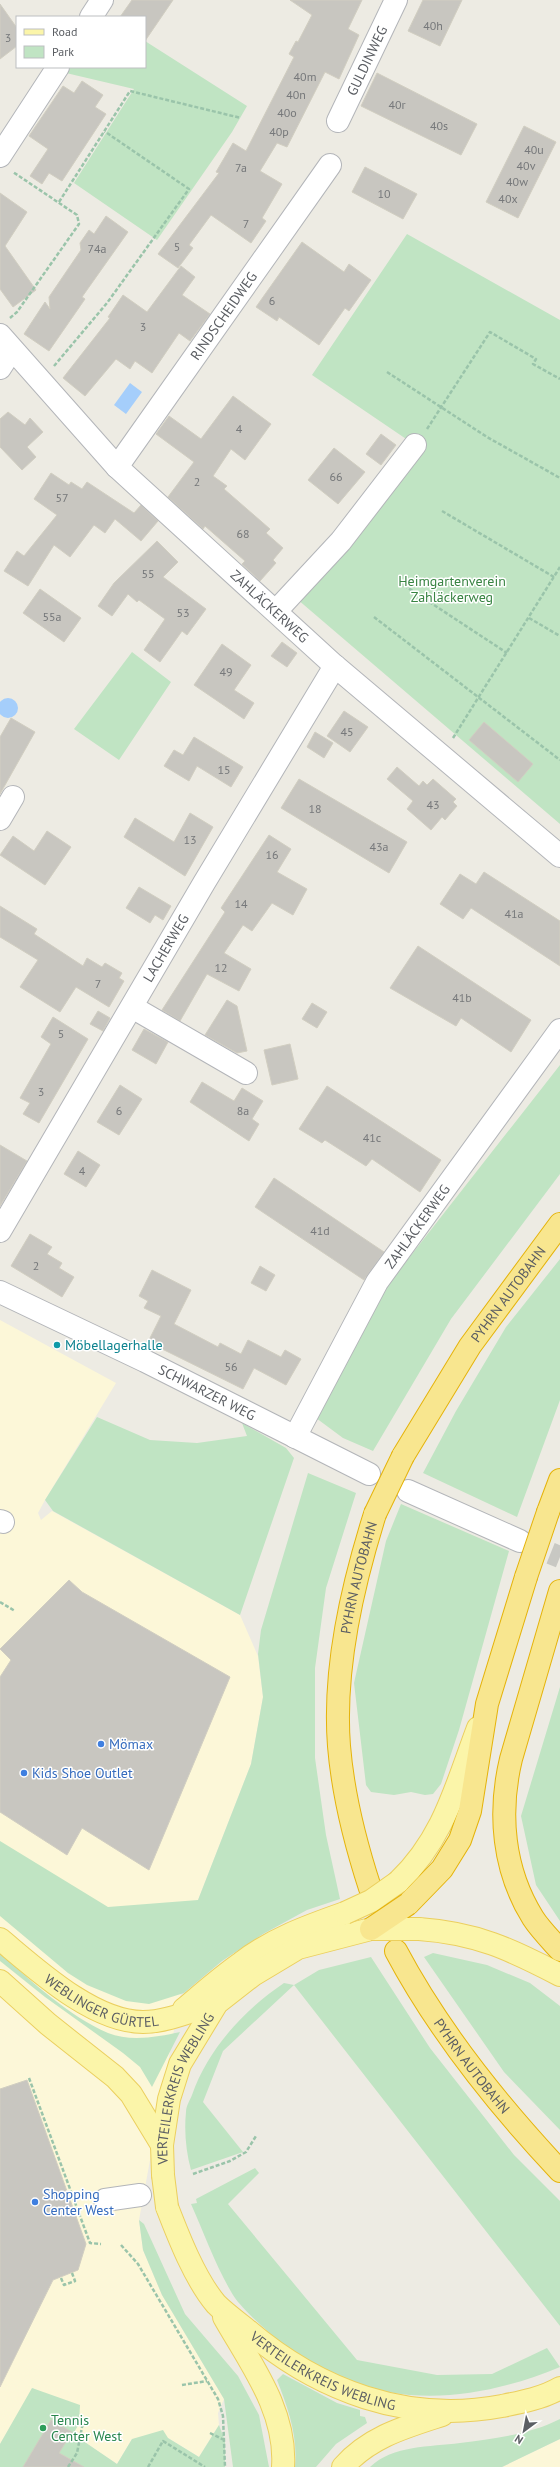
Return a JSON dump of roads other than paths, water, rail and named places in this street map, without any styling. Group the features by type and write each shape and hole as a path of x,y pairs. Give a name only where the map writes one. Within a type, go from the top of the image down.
{"highway":[{"name":"PYHRN AUTOBAHN","path":"370,1888 346,1801 339,1746 339,1691 350,1603 358,1567 376,1514 403,1456 470,1346 560,1224"},
{"path":"362,1932 408,1904 442,1869 460,1840 470,1811 487,1704 526,1577 560,1480"},
{"path":"560,1591 504,1786 504,1820 507,1856 519,1892 533,1918 560,1950"},
{"name":"PYHRN AUTOBAHN","path":"396,1951 414,1986 444,2032 518,2126 560,2171"}],"main road":[{"path":"177,2015 241,1962 299,1930 345,1913 371,1901 398,1882 414,1866 433,1840 487,1704"},
{"name":"VERTEILERKREIS WEBLING","path":"560,1975 502,1946 469,1935 419,1929 362,1932 298,1948 253,1975 216,2003 180,2064 169,2099 162,2145 163,2175 167,2207 190,2262 216,2303 263,2344 324,2383 357,2396 396,2407 452,2412 526,2401 560,2388"},
{"name":"WEBLINGER GÜRTEL","path":"0,1939 68,1992 99,2011 120,2019 143,2022 177,2015 216,2003"},
{"path":"0,1981 48,2024 115,2077 131,2094 162,2145"},
{"path":"216,2303 264,2386 276,2411 284,2455 284,2467"},
{"path":"343,2467 368,2444 394,2430 452,2412"}],"street":[{"path":"92,16 102,0"},
{"name":"GULDINWEG","path":"338,121 396,0"},
{"path":"3,162 57,68"},
{"name":"RINDSCHEIDWEG","path":"117,467 330,165"},
{"name":"ZAHLÄCKERWEG","path":"5,344 117,467 335,666 560,856"},
{"path":"276,611 341,541 415,445"},
{"name":"LACHERWEG","path":"0,1231 335,666"},
{"path":"0,819 12,797"},
{"path":"132,1007 246,1073"},
{"name":"ZAHLÄCKERWEG","path":"295,1436 377,1282 560,1030"},
{"name":"SCHWARZER WEG","path":"0,1292 295,1436 369,1474"},
{"path":"408,1491 520,1541"},
{"path":"105,2200 140,2195"}],"water":[{"path":"130,383 142,392 126,414 114,405"},
{"path":"4,699 12,699 17,704 17,712 12,717 4,717 -1,712 -1,704"}],"tunnel":[{"path":"520,1541 560,1557"}],"place":[{"name":"Möbellagerhalle","path":"57,1345"},
{"name":"Mömax","path":"101,1744"},
{"name":"Kids Shoe Outlet","path":"24,1773"},
{"name":"Shopping Center West","path":"35,2202"},
{"name":"Tennis Center West","path":"43,2428"}],"park label":[{"name":"Heimgartenverein Zahläckerweg","path":"452,590"}]}
